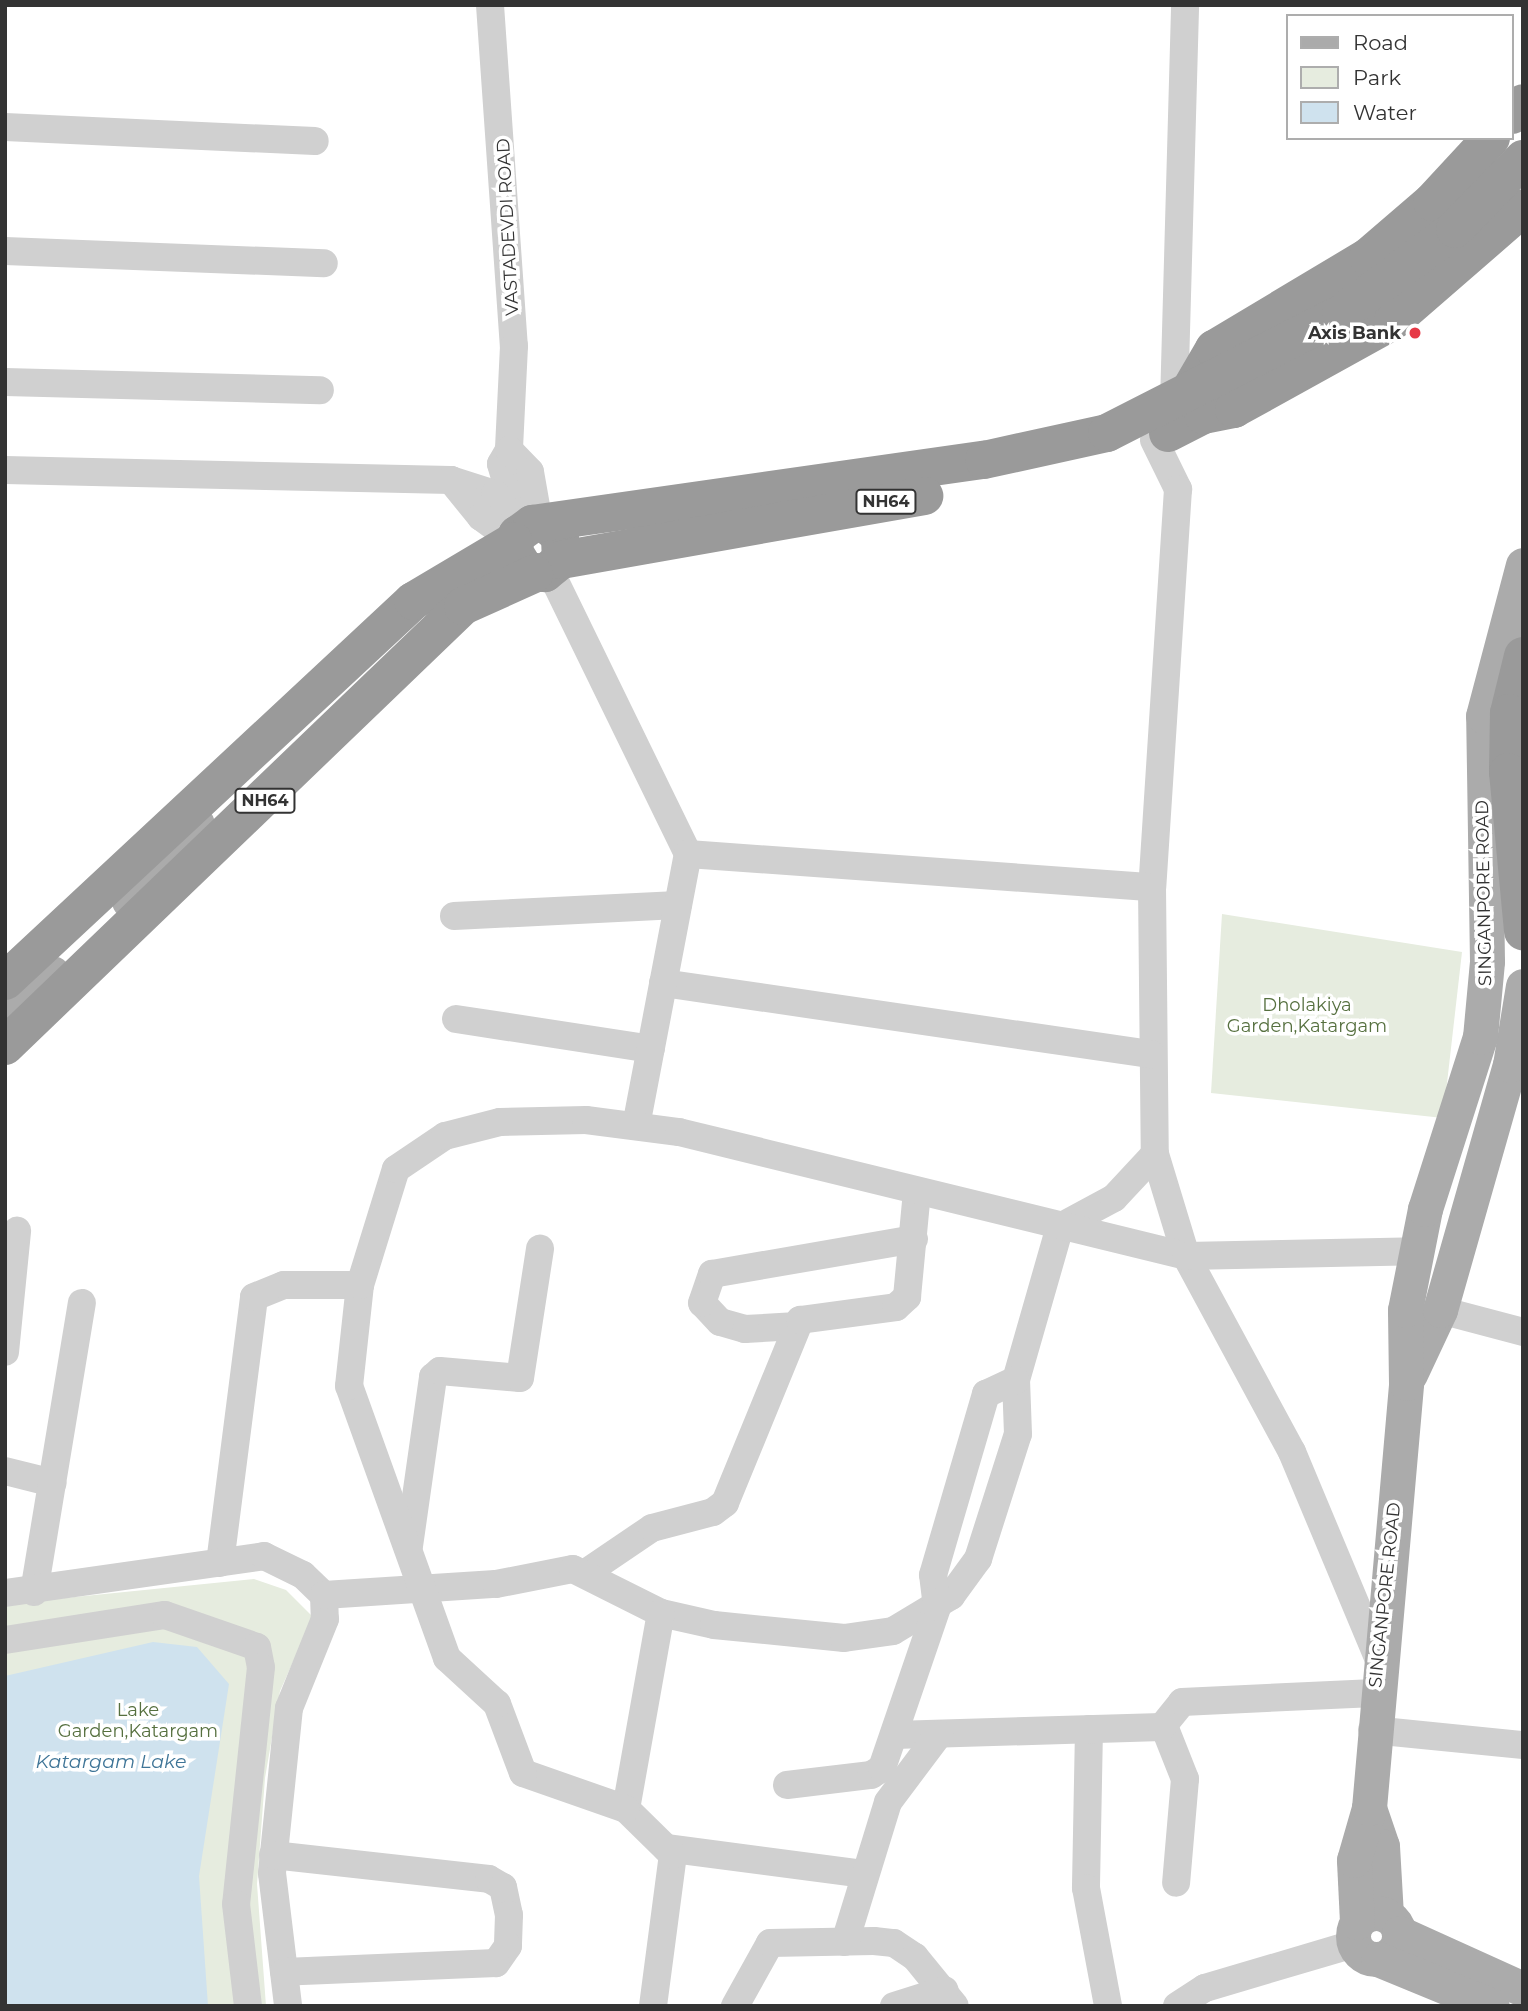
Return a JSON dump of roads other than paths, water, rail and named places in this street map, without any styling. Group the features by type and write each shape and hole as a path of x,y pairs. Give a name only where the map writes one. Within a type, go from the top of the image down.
{"highway":[{"path":"1489,140 1433,202 1368,257 1214,349 1204,399 1241,405 1393,321 1523,208"},
{"name":"NH64","path":"5,981 413,601 459,592 548,568 1014,481 1154,440 1204,399 1400,274 1523,159"},
{"name":"NH64","path":"5,1046 459,592 530,530 984,460 1107,433 1204,399 1413,290 1523,186"},
{"path":"530,530 563,544 548,568"},
{"path":"1523,656 1509,713 1523,931"}],"main road":[{"name":"SINGANPORE ROAD","path":"1375,1935 1382,1846 1369,1808 1372,1730 1406,1383 1405,1310 1416,1251 1480,1037 1488,961 1483,716 1523,565"},
{"path":"5,1019 163,869 169,849 459,592"},
{"name":"SINGANPORE ROAD","path":"1406,1383 1440,1310 1516,1067 1521,1008"},
{"path":"1375,1935 1523,1989"},
{"path":"1375,1935 1492,2006"}],"street":[{"name":"VASTADEVDI ROAD","path":"490,5 514,346 509,450 503,478 530,530"},
{"path":"1185,5 1204,399"},
{"path":"5,127 315,141"},
{"path":"5,251 324,263"},
{"path":"5,382 320,390"},
{"path":"1154,440 1178,489 1152,887 1155,1154 1186,1256 1292,1451 1377,1676 1182,1702 1164,1726"},
{"path":"5,470 451,480 481,517 530,530"},
{"path":"548,568 688,854 636,1125"},
{"path":"688,854 1152,887"},
{"path":"454,916 678,905"},
{"path":"663,983 1152,1054"},
{"path":"456,1019 651,1049"},
{"path":"653,2006 673,1855 626,1809 523,1773 497,1704 447,1658 422,1591 409,1546 349,1386 360,1285 396,1169 418,1150 500,1122 636,1125 1186,1256 1416,1251"},
{"path":"587,1572 661,1613 714,1625 844,1638 893,1631 937,1607 978,1559 1018,1434 1016,1380 1060,1227 1114,1198 1155,1154"},
{"path":"324,1595 422,1591 587,1572 652,1528 713,1512 725,1503 797,1326 809,1316 902,1303 911,1288 917,1192"},
{"path":"5,1352 17,1231"},
{"path":"797,1326 745,1329 720,1322 702,1303 712,1274 914,1239"},
{"path":"409,1546 433,1377 440,1371 520,1378 541,1250"},
{"path":"220,1563 254,1297 284,1285 360,1285"},
{"path":"34,1592 82,1303"},
{"path":"1440,1310 1523,1332"},
{"path":"786,1785 877,1773 894,1735 937,1607 933,1575 986,1394 1016,1380"},
{"path":"5,1471 52,1483"},
{"path":"5,1593 34,1592 264,1556 303,1575 324,1595 325,1619 289,1708 274,1854 288,2006"},
{"path":"626,1809 661,1613"},
{"path":"5,1640 164,1615 257,1647 261,1667 236,1904 248,2006"},
{"path":"894,1735 1164,1726"},
{"path":"1164,1726 1185,1779 1176,1883"},
{"path":"1089,1729 1086,1888 1108,2006"},
{"path":"1372,1730 1523,1745"},
{"path":"845,1942 888,1802 939,1734"},
{"path":"666,1848 855,1872"},
{"path":"274,1854 489,1879 503,1886 509,1915 508,1946 496,1964 284,1972"},
{"path":"1177,2006 1375,1935"},
{"path":"735,2006 770,1943 894,1943 950,1998"},
{"path":"894,2006 950,1998"}],"water":[{"name":"Katargam Lake","path":"153,1642 197,1647 229,1684 199,1876 208,2006 5,2006 5,1676"}],"place":[{"name":"Axis Bank","path":"1415,333"}],"park label":[{"name":"Dholakiya Garden,Katargam","path":"1307,1016"},
{"name":"Lake Garden,Katargam","path":"138,1721"}]}
